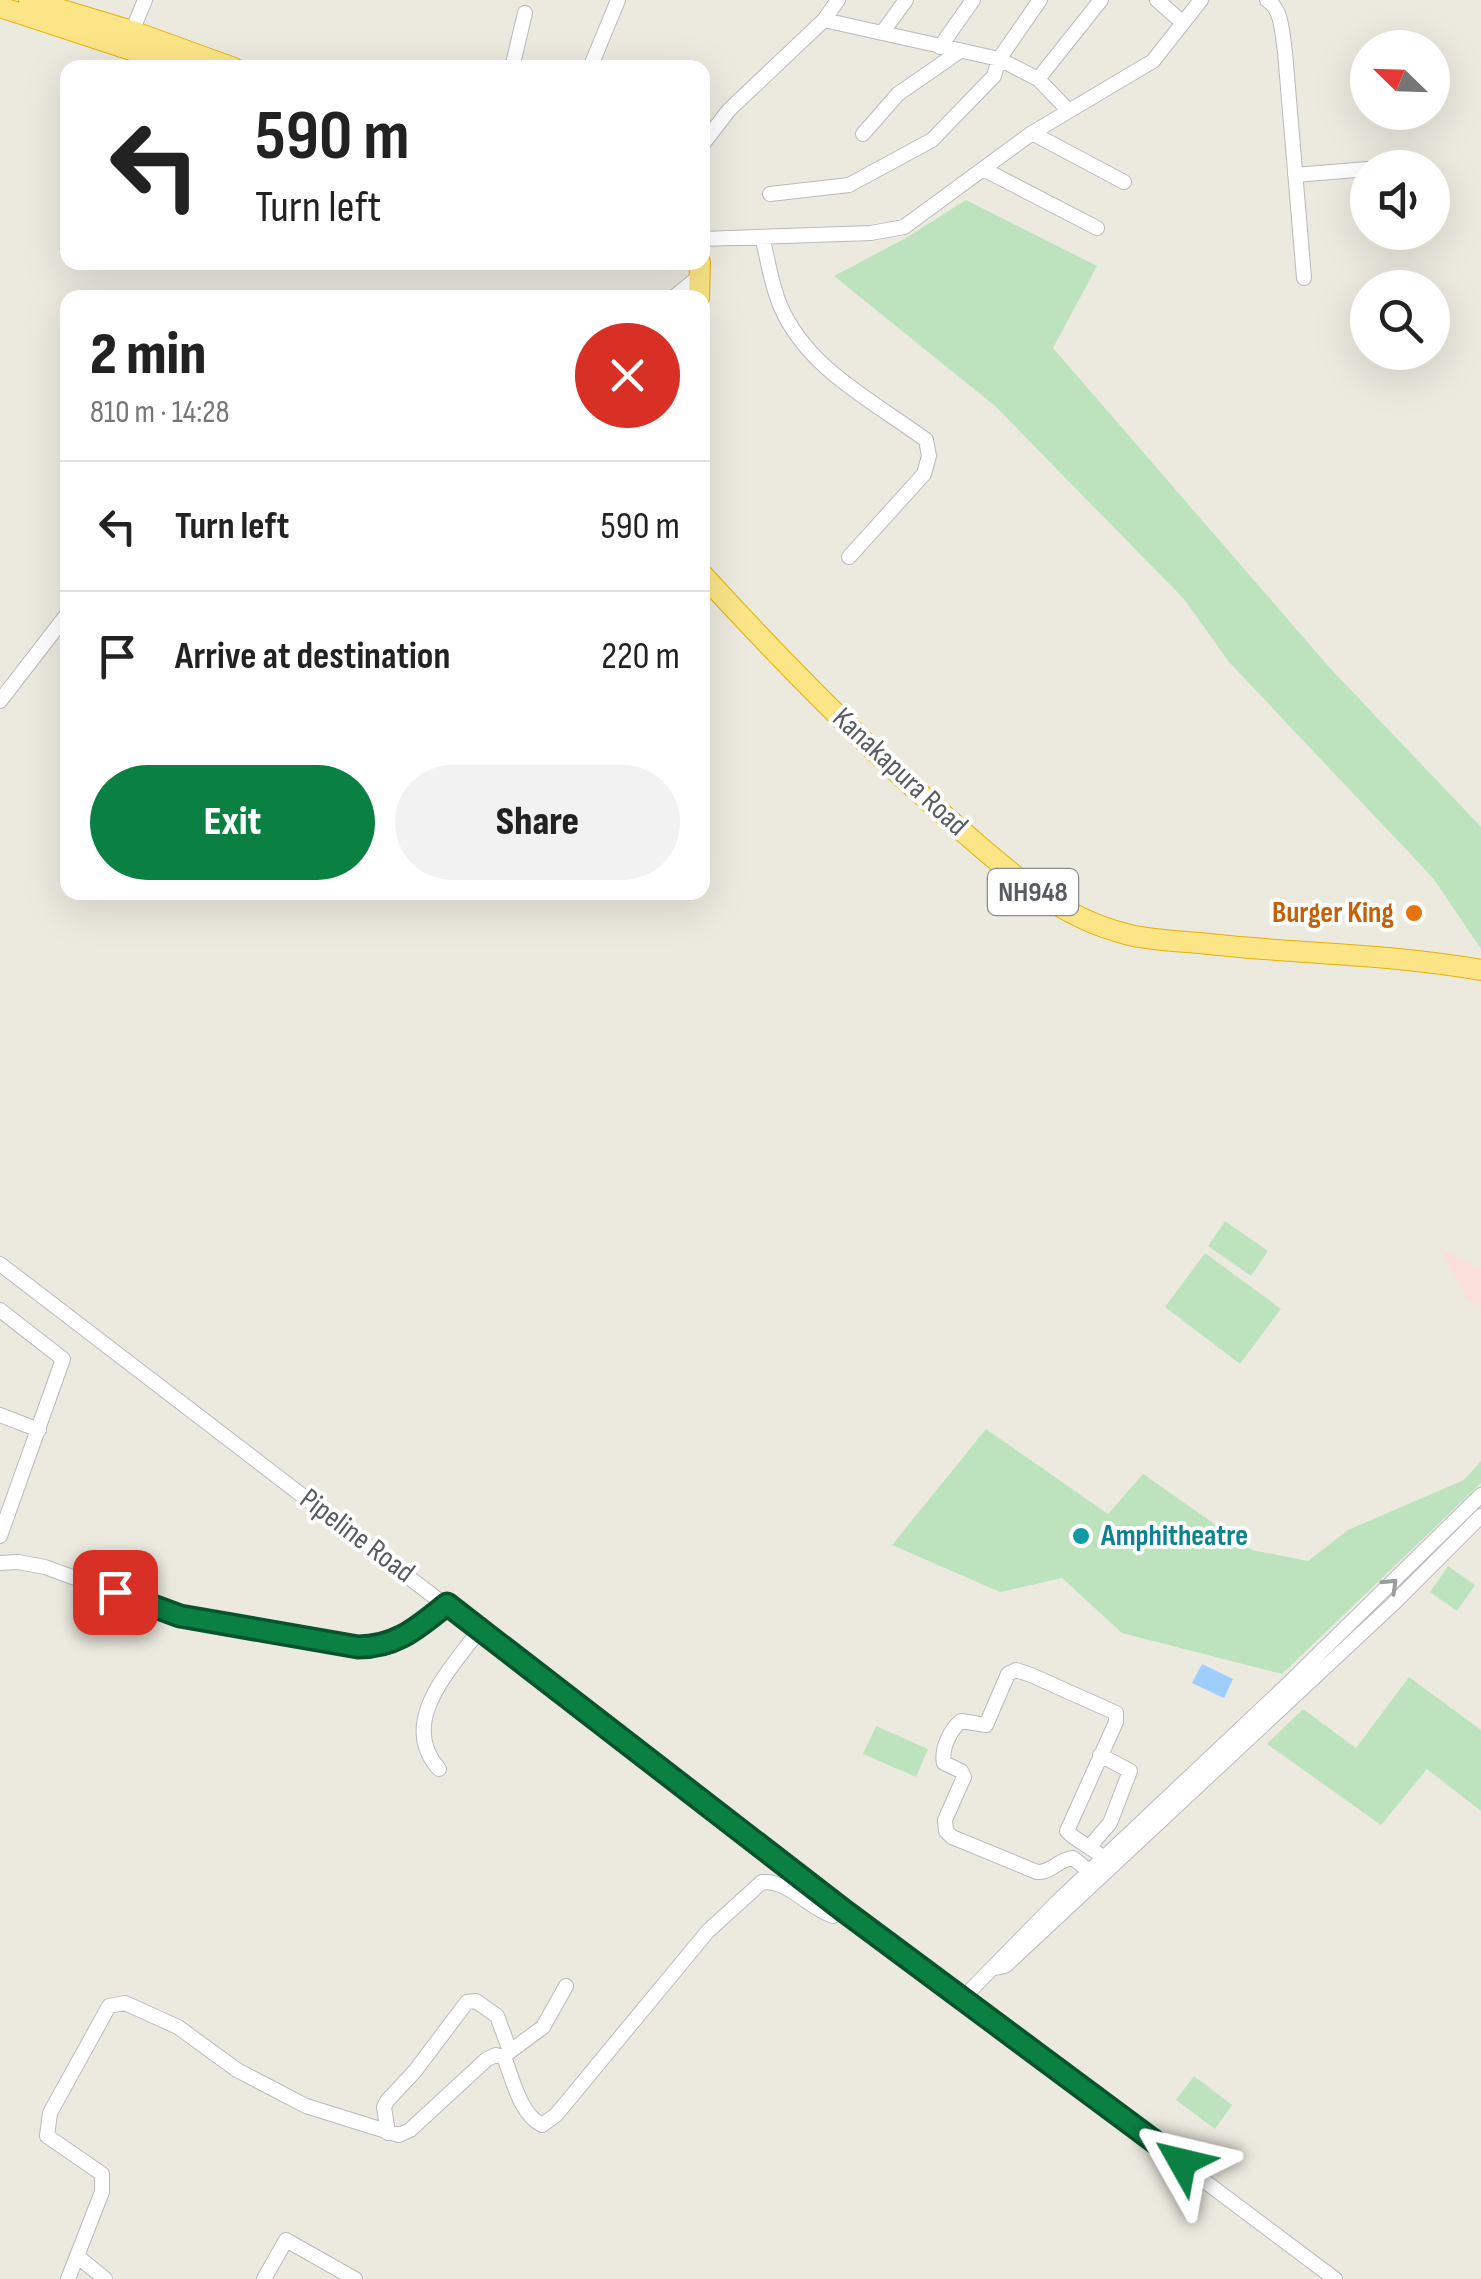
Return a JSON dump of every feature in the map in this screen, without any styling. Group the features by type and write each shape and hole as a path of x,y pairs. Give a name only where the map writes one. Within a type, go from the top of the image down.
{"highway":[{"path":"29,0 129,39 170,60"},
{"path":"0,7 205,60"},
{"name":"Kanakapura Road","path":"710,583 902,778 1029,890 1078,918 1129,935 1244,948 1424,960 1481,970"}],"street":[{"path":"129,39 145,0"},
{"path":"593,60 618,0"},
{"path":"710,135 730,110 824,20 838,0"},
{"path":"882,33 906,0"},
{"path":"940,46 973,0"},
{"path":"770,194 849,185 932,140 994,76 999,59 1040,0"},
{"path":"1038,79 1101,0"},
{"path":"1157,0 1183,23"},
{"path":"710,239 871,234 904,227 1032,133 1154,61 1200,0"},
{"path":"1267,0 1274,4 1279,16 1304,278"},
{"path":"514,60 526,12"},
{"path":"824,20 999,59 1038,79 1068,110"},
{"path":"863,134 898,94 960,51"},
{"path":"1032,133 1124,182"},
{"path":"982,169 1097,228"},
{"path":"1296,175 1350,170"},
{"path":"762,237 779,304 799,340 822,366 926,440 930,456 924,474 849,557"},
{"path":"680,290 698,270"},
{"path":"0,700 60,622"},
{"name":"Pipeline Road","path":"0,1264 843,1910 1335,2279"},
{"path":"0,1310 63,1360 39,1430 6,1496 0,1536"},
{"path":"0,1415 39,1430"},
{"path":"964,1998 995,1968 998,1959 1481,1496"},
{"path":"995,1968 1005,1966 1066,1911 1393,1604 1481,1516"},
{"path":"0,1563 45,1567 180,1616 358,1647 380,1647 404,1638 447,1604"},
{"path":"440,1769 423,1743 424,1720 441,1681 480,1630"},
{"path":"1089,1871 1072,1858 1065,1858 1046,1872 1037,1872 952,1837 946,1831 945,1820 964,1776 944,1763 942,1754 954,1726 961,1721 986,1725 1008,1674 1016,1670 1116,1713 1116,1722 1067,1831 1091,1845 1103,1858"},
{"path":"1091,1845 1110,1823 1130,1771 1100,1755"},
{"path":"388,2133 384,2106 387,2101 415,2072 467,2002 476,2001 498,2016 526,2110 542,2126 556,2115 708,1930 762,1882 774,1881 816,1910 832,1916 843,1910"},
{"path":"68,2279 102,2192 102,2174 47,2136 50,2113 109,2006 125,2004 178,2028 237,2070 306,2106 399,2135 410,2130 487,2059 507,2054 543,2026 566,1986"},
{"path":"264,2279 286,2240 355,2279"},
{"path":"77,2256 105,2279"}],"shaded area":[{"path":"1439,1248 1481,1269 1481,1307 1469,1301"}],"green space":[{"path":"966,200 1097,266 1053,348 1329,667 1481,827 1481,949 1433,878 1229,662 1184,599 995,406 834,276"},
{"path":"1225,1221 1268,1251 1251,1276 1208,1246"},
{"path":"1205,1253 1281,1309 1240,1364 1165,1307"},
{"path":"986,1429 1108,1514 1143,1474 1252,1550 1308,1561 1348,1530 1464,1480 1481,1461 1481,1483 1282,1674 1122,1633 1062,1578 1000,1592 892,1545"},
{"path":"1448,1566 1475,1585 1457,1611 1430,1592"},
{"path":"1409,1677 1481,1730 1481,1811 1427,1769 1381,1825 1267,1744 1303,1709 1356,1748"},
{"path":"876,1726 928,1749 916,1777 863,1754"},
{"path":"1194,2076 1232,2105 1215,2129 1176,2100"}],"water":[{"path":"1202,1664 1233,1679 1224,1698 1192,1683"}],"place":[{"name":"Burger King","path":"1414,913"},
{"name":"Amphitheatre","path":"1081,1536"}],"route":[{"path":"115,1592 180,1616 358,1647 380,1647 404,1638 447,1604 843,1910 1182,2162"}]}
